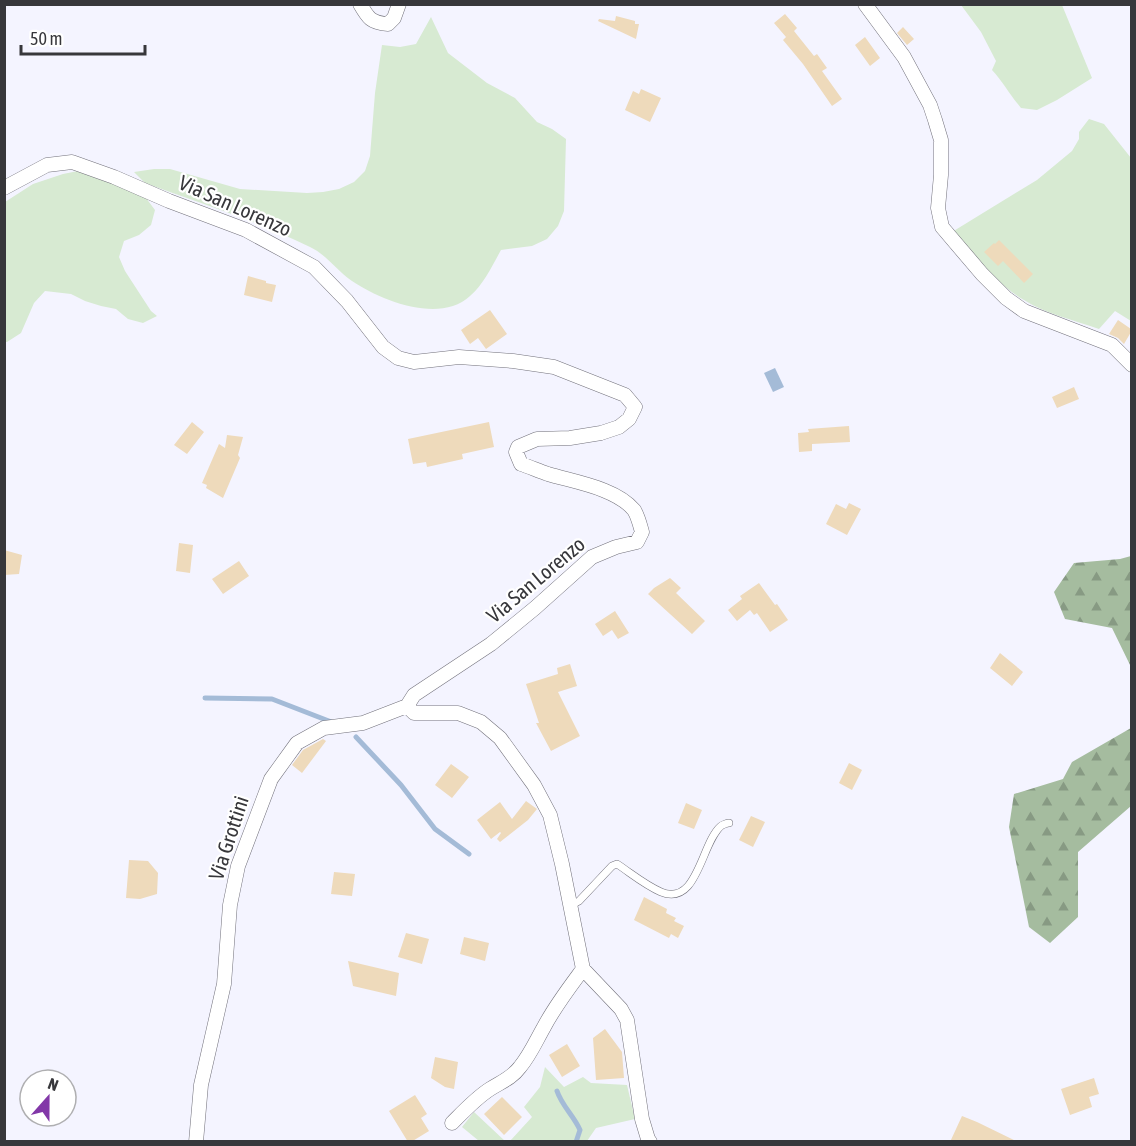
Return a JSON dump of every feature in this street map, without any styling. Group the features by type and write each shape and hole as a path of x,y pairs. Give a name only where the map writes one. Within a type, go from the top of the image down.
{"street":[{"path":"360,4 371,20 387,24 394,18 399,4"},
{"path":"865,4 904,57 930,105 941,140 938,208 942,227 982,274 1024,311 1112,345 1131,365"},
{"name":"Via San Lorenzo","path":"4,188 47,165 72,162 246,230 314,267 347,301 382,347 398,358 414,362 459,357 554,367 625,395 635,406 629,419 619,427 601,433 570,438 537,439 518,447 516,452 521,464 604,490 622,500 634,511 639,522 642,532 637,542 592,556 491,644 414,695 408,706"},
{"path":"408,706 414,713 458,712 481,722 500,738 534,785 550,815 583,969 621,1009 627,1020 642,1119 650,1142"},
{"name":"Via Grottini","path":"196,1142 201,1085 224,984 230,905 238,866 271,779 297,743 324,728 363,723 408,706"},
{"path":"452,1123 489,1089 510,1078 520,1068 532,1051 559,1000 583,969"}],"lane":[{"path":"570,906 579,901 612,866 617,864 663,893 676,894 687,889 714,836 721,825 729,823"}],"green space":[{"path":"961,5 1062,5 1092,78 1037,110 1021,108 992,70 996,61 981,32"},
{"path":"431,17 448,53 487,83 515,98 537,122 566,139 564,211 558,226 547,239 532,246 501,250 479,286 458,304 427,309 379,296 352,281 322,254 310,247 249,221 145,183 134,172 170,169 240,189 307,193 339,189 354,182 365,171 370,156 375,93 382,45 400,47 416,44"},
{"path":"1089,119 1104,124 1131,158 1131,321 1115,311 1099,329 1041,309 1015,294 986,269 952,232 1037,180 1072,151 1079,139 1079,132"},
{"path":"78,171 146,198 155,210 151,225 139,235 124,241 119,257 125,271 151,311 157,316 143,323 128,319 116,309 85,301 71,294 45,291 34,303 21,333 5,342 5,202 33,184"},
{"path":"1132,556 1131,667 1112,628 1065,619 1054,592 1074,563"},
{"path":"1131,728 1131,806 1078,852 1078,917 1050,943 1029,927 1009,827 1014,794 1063,779 1072,762"},
{"path":"545,1067 564,1087 583,1077 591,1083 627,1085 635,1119 596,1128 587,1141 510,1141 532,1117 524,1107 540,1087"},
{"path":"474,1112 505,1141 479,1141 462,1127"}],"water":[{"path":"775,368 784,387 773,392 764,373"}],"building":[{"path":"785,14 797,28 794,31 814,56 817,54 827,68 822,71 842,99 832,106 783,40 786,37 774,23"},
{"path":"616,16 639,24 636,39 598,21 599,19 615,21"},
{"path":"903,27 914,39 907,45 897,33"},
{"path":"865,37 880,58 870,66 855,45"},
{"path":"641,89 661,98 650,122 625,110 633,91 639,94"},
{"path":"999,240 1033,274 1024,283 1003,261 998,266 984,252"},
{"path":"248,276 276,285 272,302 244,295"},
{"path":"490,310 507,334 486,349 478,338 470,344 461,330"},
{"path":"1118,320 1131,329 1124,344 1109,334"},
{"path":"1074,387 1079,399 1057,408 1052,397"},
{"path":"192,422 204,432 187,454 174,445"},
{"path":"489,422 494,447 462,454 463,459 427,467 426,462 413,464 408,439"},
{"path":"849,426 850,442 812,444 812,451 799,452 798,433 809,432 808,429"},
{"path":"227,435 243,437 238,455 240,458 223,498 202,483 219,444 225,448"},
{"path":"849,503 861,509 847,535 826,524 836,504 846,509"},
{"path":"179,543 193,545 190,573 176,571"},
{"path":"4,550 22,555 19,574 4,575"},
{"path":"239,561 249,576 223,594 212,579"},
{"path":"670,578 681,588 676,593 705,621 692,634 648,594"},
{"path":"759,583 788,620 770,632 757,613 754,615 750,610 737,621 728,610 742,599 740,596"},
{"path":"615,611 629,633 618,639 612,630 603,636 595,624"},
{"path":"1000,653 1023,672 1012,686 990,668"},
{"path":"570,664 577,686 558,692 580,736 551,751 536,723 539,723 526,684 558,674 557,668"},
{"path":"323,739 326,741 302,773 292,765 303,750"},
{"path":"849,763 862,770 852,790 839,783"},
{"path":"451,764 469,777 452,798 435,785"},
{"path":"526,801 537,809 528,820 500,842 497,839 500,832 491,839 477,820 500,802 512,819"},
{"path":"686,803 702,810 694,829 678,823"},
{"path":"751,816 765,822 753,847 739,840"},
{"path":"129,860 148,861 158,873 157,894 140,899 126,898"},
{"path":"334,872 355,874 352,896 331,894"},
{"path":"644,897 667,909 666,913 676,918 674,921 684,926 678,938 671,934 669,938 634,920"},
{"path":"406,933 429,939 422,964 398,957"},
{"path":"464,937 489,943 485,961 460,954"},
{"path":"348,961 399,973 396,996 353,986"},
{"path":"605,1029 622,1052 624,1078 596,1080 593,1038"},
{"path":"567,1044 580,1066 562,1077 549,1055"},
{"path":"435,1057 458,1062 454,1089 445,1087 431,1078"},
{"path":"1094,1078 1099,1094 1089,1097 1092,1107 1070,1115 1061,1089"},
{"path":"415,1095 427,1114 421,1118 429,1131 408,1142 389,1111"},
{"path":"502,1097 522,1117 504,1135 484,1114"},
{"path":"962,1116 977,1122 1018,1142 950,1142"}],"waterway":[{"path":"205,698 272,699 334,723"},
{"path":"356,737 401,785 435,829 469,854"},
{"path":"557,1091 580,1130 576,1142"}]}
